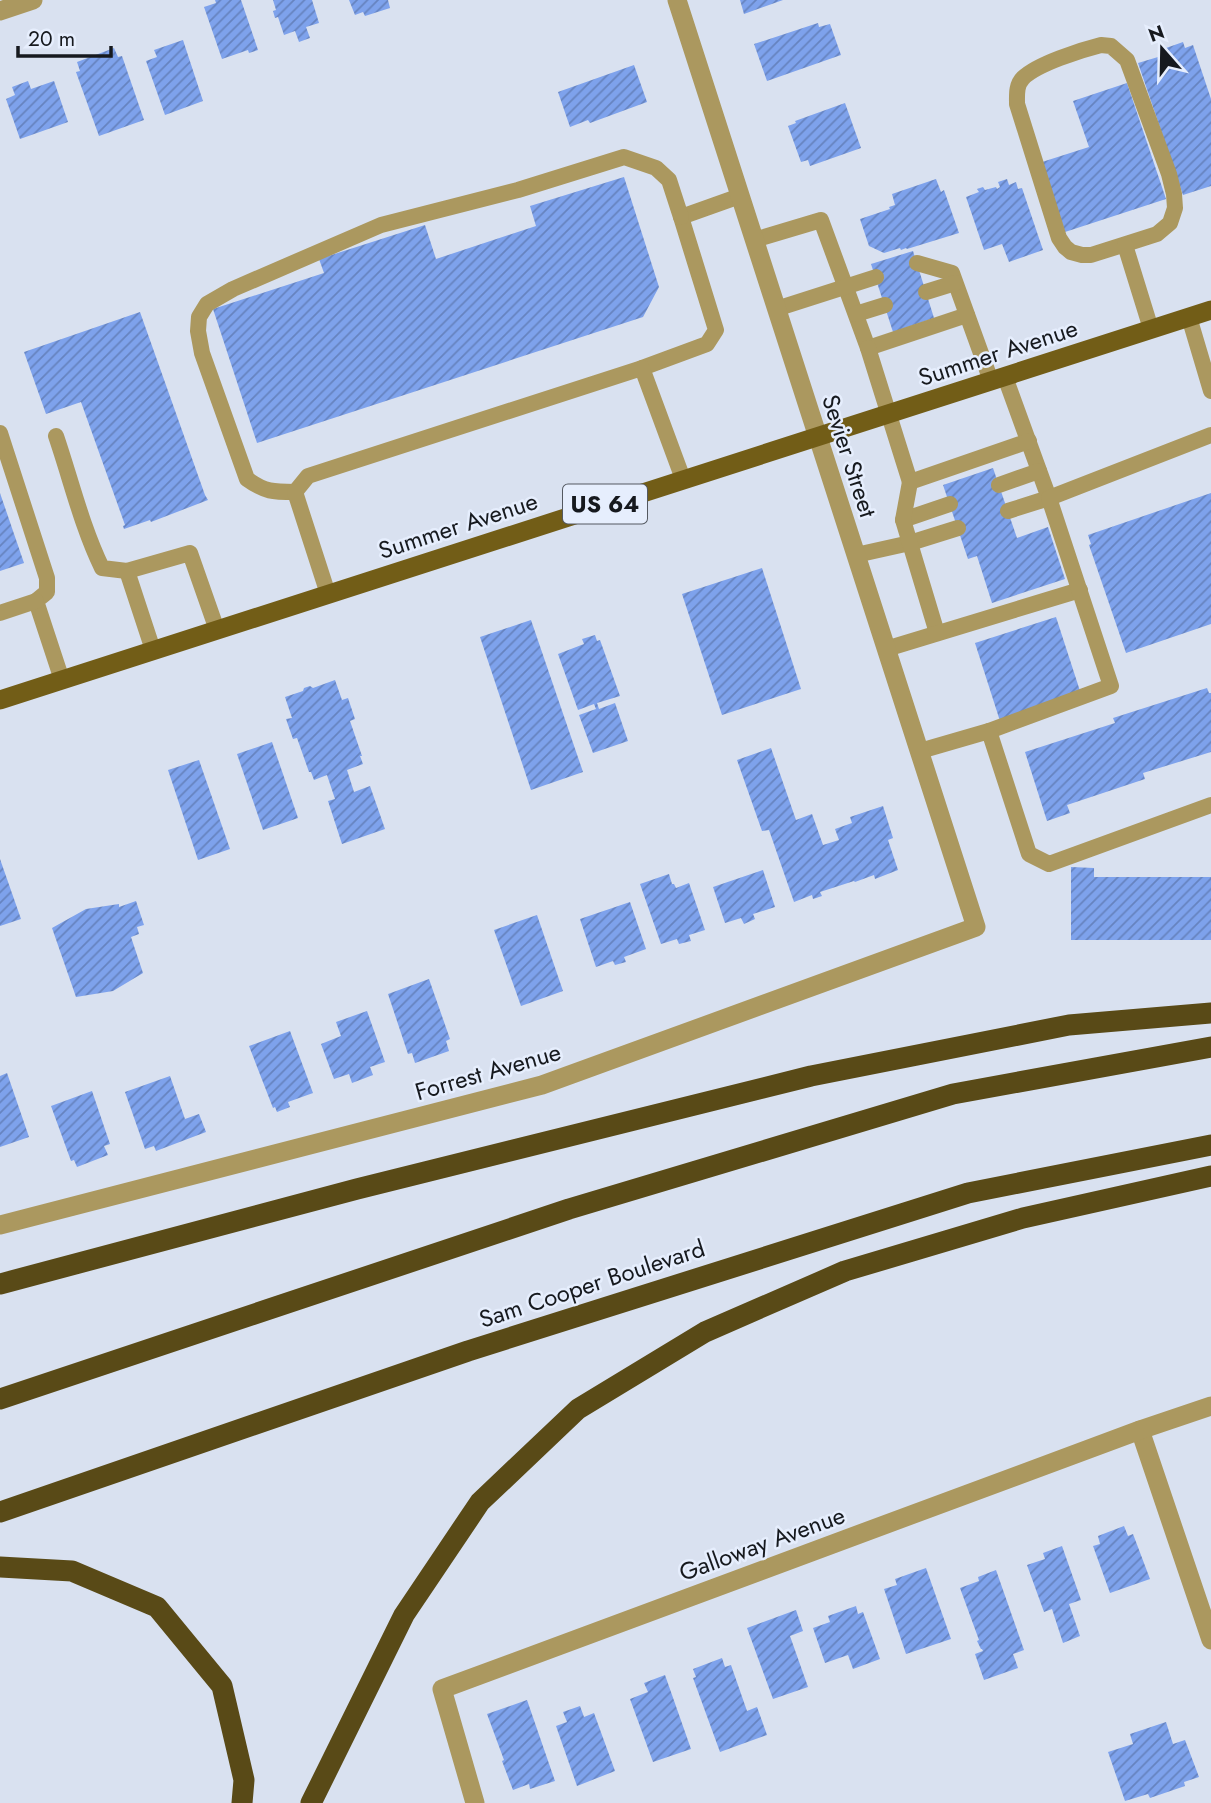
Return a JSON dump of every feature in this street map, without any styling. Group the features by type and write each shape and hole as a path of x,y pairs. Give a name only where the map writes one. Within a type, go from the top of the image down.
{"highway":[{"path":"0,1284 356,1189 811,1076 1069,1025 1211,1013"},
{"path":"0,1399 569,1209 953,1094 1211,1047"},
{"name":"Sam Cooper Boulevard","path":"0,1512 468,1351 968,1193 1211,1145"},
{"path":"311,1803 404,1615 480,1502 578,1409 705,1332 845,1271 1023,1218 1211,1176"},
{"path":"0,1567 72,1571 157,1607 222,1686 244,1780 242,1803"}],"main road":[{"name":"Summer Avenue","path":"0,700 1211,310"}],"street":[{"path":"0,11 33,0"},
{"name":"Sevier Street","path":"677,0 976,927"},
{"name":"Forrest Avenue","path":"0,1225 542,1085 976,927"},
{"name":"Galloway Avenue","path":"475,1803 442,1689 1211,1406"},
{"path":"1140,1430 1211,1640"}],"lane":[{"path":"1101,45 1111,46 1127,60 1174,194 1175,208 1170,223 1157,233 1125,245 1091,255 1071,252 1065,247 1055,228 1017,104 1017,89 1022,79 1036,69 1101,45"},
{"path":"624,157 656,168 669,180 716,330 707,344 642,368 308,476 295,492 261,489 247,479 202,353 198,331 199,317 207,304 233,289 381,225 518,190 624,157"},
{"path":"681,217 740,196"},
{"path":"754,240 821,219 868,348 911,482 903,520 937,633"},
{"path":"1125,245 1151,330"},
{"path":"917,263 951,274 967,315 1028,441 1111,686 989,732 919,751"},
{"path":"776,309 876,277"},
{"path":"926,292 955,283"},
{"path":"856,314 885,305"},
{"path":"868,348 967,315"},
{"path":"1189,317 1211,391"},
{"path":"642,368 683,479"},
{"path":"1008,511 1049,498 1211,435"},
{"path":"56,436 90,545 102,568 127,572 190,554 217,630"},
{"path":"0,613 36,601 47,592 47,578 1,437"},
{"path":"911,482 1028,441"},
{"path":"999,485 1039,471"},
{"path":"295,492 328,594"},
{"path":"903,520 950,504"},
{"path":"856,555 958,528"},
{"path":"127,572 153,650"},
{"path":"886,649 1080,590"},
{"path":"36,601 62,680"},
{"path":"989,732 1029,854 1049,864 1211,805"}],"building":[{"path":"215,0 241,0 258,50 249,53 248,50 222,59 204,7 216,3"},
{"path":"273,0 312,0 319,23 306,27 310,38 299,42 295,31 284,35 278,17 275,18"},
{"path":"349,0 388,0 390,8 365,16 363,12 355,15"},
{"path":"740,0 783,0 744,14"},
{"path":"818,23 819,27 830,24 841,55 767,81 754,44"},
{"path":"183,40 203,101 165,115 146,61 157,57 154,50"},
{"path":"1183,42 1185,48 1193,45 1211,99 1211,186 1183,195 1138,63 1168,54 1166,48"},
{"path":"114,48 118,57 122,56 144,120 99,136 76,72 80,71 77,62"},
{"path":"634,65 647,102 590,123 588,120 570,127 558,92"},
{"path":"28,81 31,89 54,81 68,122 20,139 6,99 15,95 12,87"},
{"path":"1127,83 1166,199 1065,232 1042,162 1089,147 1073,101"},
{"path":"845,103 861,148 810,166 808,160 801,162 788,126"},
{"path":"624,177 659,287 643,317 257,443 213,309 324,273 319,259 425,225 436,259 536,226 530,206"},
{"path":"936,179 941,192 944,190 959,233 884,253 869,246 860,219 890,209 889,207 895,205 892,194"},
{"path":"1007,179 1009,185 1016,182 1018,189 1022,188 1043,250 1009,262 1002,244 984,250 966,197 979,192 977,189 983,187 985,190 997,189 1000,187 998,182"},
{"path":"913,251 934,318 893,332 871,264"},
{"path":"140,312 208,500 151,522 150,520 124,529 125,525 81,402 46,414 24,352"},
{"path":"993,468 1017,538 1048,527 1065,579 992,603 977,556 968,559 943,485"},
{"path":"0,493 24,563 0,571"},
{"path":"1211,493 1211,624 1126,653 1089,545 1088,535"},
{"path":"762,568 801,689 722,715 682,594"},
{"path":"1056,617 1081,694 1000,721 975,643"},
{"path":"531,620 583,772 531,790 480,637"},
{"path":"595,635 597,641 600,640 620,696 597,703 599,709 615,703 628,741 593,753 579,715 596,709 594,704 578,710 558,654 584,644 582,639"},
{"path":"335,680 342,700 348,698 355,719 350,721 362,756 363,764 347,770 354,792 370,786 385,829 342,844 328,801 335,799 327,775 314,780 309,772 297,738 293,739 286,719 292,718 285,697 303,691 304,688 313,688"},
{"path":"1207,688 1211,693 1211,752 1143,773 1145,779 1067,805 1070,813 1047,821 1025,752 1115,723 1113,718"},
{"path":"272,742 298,818 263,830 237,754"},
{"path":"771,748 796,820 812,814 823,845 839,840 835,829 852,823 850,817 883,806 893,838 888,840 898,870 875,879 874,875 820,892 822,896 813,899 812,895 794,902 769,830 762,831 737,760"},
{"path":"199,760 230,849 198,860 168,770"},
{"path":"0,859 21,919 0,926"},
{"path":"1071,867 1094,868 1094,877 1211,877 1211,940 1071,940"},
{"path":"763,870 775,907 753,914 755,919 744,924 741,918 725,923 713,887"},
{"path":"669,874 676,888 689,883 705,930 689,935 691,941 679,944 677,939 661,944 640,884"},
{"path":"136,901 144,925 137,927 139,934 131,937 143,973 113,991 76,997 52,928 86,909 119,904 119,907"},
{"path":"630,902 646,949 624,957 626,962 615,965 613,961 596,967 580,919"},
{"path":"537,915 563,991 521,1006 494,930"},
{"path":"429,979 450,1039 446,1041 449,1051 415,1063 412,1053 408,1054 388,994"},
{"path":"367,1011 385,1062 370,1067 373,1075 352,1083 349,1074 334,1079 321,1044 341,1036 336,1022"},
{"path":"290,1031 313,1093 288,1102 290,1107 277,1112 275,1107 273,1108 249,1046"},
{"path":"7,1073 29,1137 0,1147 0,1076"},
{"path":"170,1076 185,1119 199,1114 206,1132 156,1151 154,1146 145,1149 125,1092"},
{"path":"92,1091 110,1144 104,1146 108,1155 77,1167 74,1160 71,1161 51,1106"},
{"path":"1124,1526 1128,1536 1133,1534 1150,1579 1110,1593 1093,1546 1100,1544 1098,1536"},
{"path":"1062,1546 1081,1600 1069,1604 1080,1636 1063,1643 1052,1609 1044,1612 1027,1565 1045,1559 1043,1553"},
{"path":"926,1568 951,1639 906,1654 884,1589 897,1585 895,1579"},
{"path":"996,1570 1024,1650 1013,1654 1018,1668 984,1680 975,1654 983,1651 977,1641 979,1640 960,1588 979,1581 978,1577"},
{"path":"856,1606 858,1614 863,1612 880,1659 853,1669 848,1655 825,1663 813,1628 830,1622 828,1616"},
{"path":"796,1610 803,1631 790,1636 808,1687 773,1699 747,1628"},
{"path":"722,1658 725,1667 731,1665 747,1711 757,1707 767,1735 720,1752 693,1678 696,1677 693,1669"},
{"path":"665,1675 691,1749 653,1762 630,1699 648,1692 644,1683"},
{"path":"527,1700 555,1781 530,1789 529,1784 513,1790 487,1714"},
{"path":"580,1706 584,1717 594,1713 615,1771 577,1786 556,1726 567,1722 563,1712"},
{"path":"1166,1722 1173,1744 1185,1740 1199,1777 1184,1782 1185,1786 1150,1798 1148,1794 1125,1801 1108,1752 1133,1744 1130,1734"}]}
